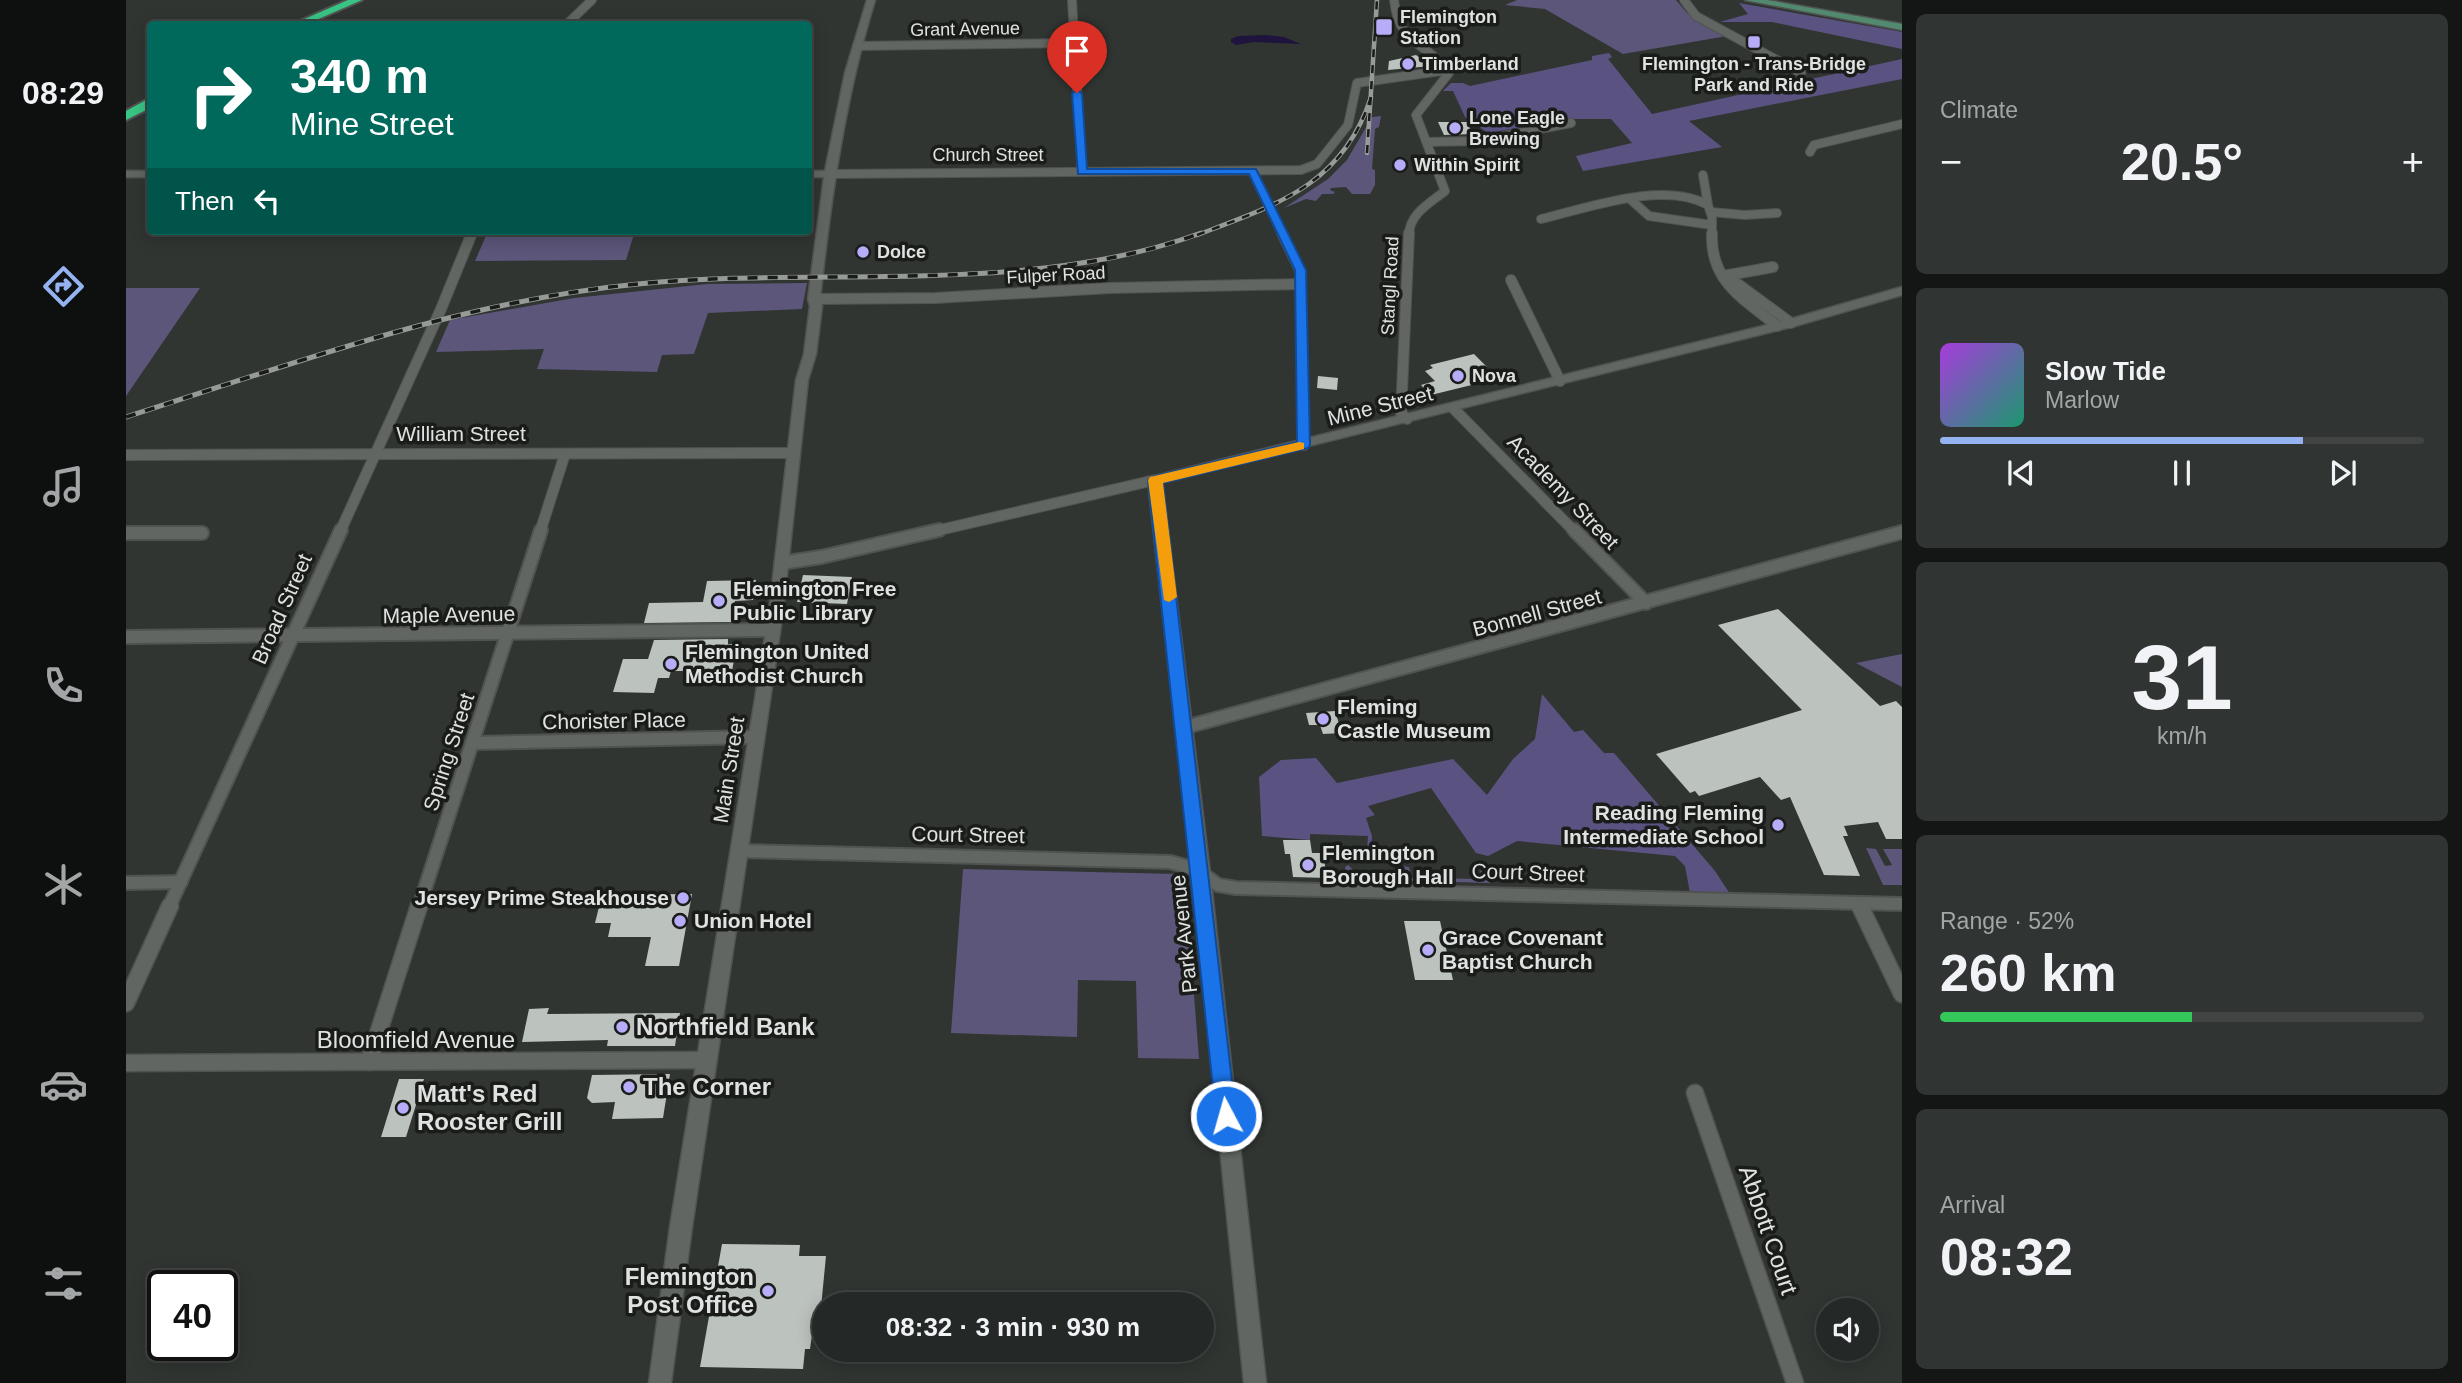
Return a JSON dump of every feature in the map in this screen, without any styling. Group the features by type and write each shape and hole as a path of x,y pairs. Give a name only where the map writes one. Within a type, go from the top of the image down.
{"highway":[{"path":"322,15 341,0"},
{"path":"306,21 357,0"},
{"path":"300,21 310,7"},
{"path":"126,116 147,105"}],"main road":[{"path":"1750,0 1902,27"}],"street":[{"path":"570,21 592,0"},
{"name":"Main Street","path":"660,1383 773,630 796,453 802,380 810,354 815,318 814,299 830,174 844,87 871,0"},
{"path":"1072,0 1082,172"},
{"path":"1394,0 1394,10 1409,40 1448,70"},
{"path":"1684,0 1696,16 1801,73"},
{"name":"Grant Avenue","path":"857,46 1074,43"},
{"name":"Stangl Road","path":"1407,419 1401,413 1409,225 1415,215 1445,190 1416,115 1448,77 1448,70"},
{"name":"Church Street","path":"812,174 1301,170 1317,164 1348,125 1357,83 1448,70"},
{"path":"1427,142 1476,141 1571,123"},
{"path":"1810,152 1814,145 1897,125 1902,132"},
{"path":"1252,171 1299,265 1304,445"},
{"path":"126,174 147,174"},
{"path":"1703,176 1712,225 1713,258 1728,287 1777,326"},
{"path":"1541,219 1630,199 1675,195 1693,197 1709,209 1745,215 1777,213"},
{"path":"1630,199 1649,216 1712,225"},
{"name":"Broad Street","path":"126,1003 471,235"},
{"path":"1723,276 1773,267"},
{"path":"1723,276 1791,323"},
{"path":"1511,281 1560,381"},
{"name":"Fulper Road","path":"814,299 935,298 1121,288 1300,284"},
{"name":"Mine Street","path":"781,563 821,557 1304,445 1791,323 1902,291"},
{"name":"Academy Street","path":"1453,408 1646,603"},
{"name":"William Street","path":"126,455 796,453"},
{"name":"Spring Street","path":"369,1062 565,454"},
{"name":"Park Avenue","path":"1155,480 1182,729 1201,873 1255,1383"},
{"name":"Bonnell Street","path":"1182,729 1902,532"},
{"path":"126,533 202,533"},
{"name":"Maple Avenue","path":"126,637 773,630"},
{"name":"Chorister Place","path":"472,743 757,737"},
{"name":"Court Street","path":"740,851 1170,862 1196,869 1217,885 1236,888 1902,904"},
{"path":"126,883 181,882"},
{"path":"1858,902 1902,994"},
{"name":"Bloomfield Avenue","path":"126,1063 707,1060"},
{"name":"Abbott Court","path":"1695,1093 1795,1383"}],"shaded area":[{"path":"1517,0 1676,0 1687,13 1727,36 1623,54 1545,9 1505,5"},
{"path":"1739,3 1902,32 1902,49 1772,22 1720,22 1748,14"},
{"path":"1238,36 1284,37 1301,44 1254,42 1236,45 1231,42 1231,39"},
{"path":"1609,53 1612,57 1608,59 1652,114 1902,59 1902,79 1689,121 1722,147 1583,171 1576,156 1632,143 1611,119 1567,119 1488,133 1465,117 1453,91 1443,91 1451,83 1470,86 1592,60 1592,56"},
{"path":"1381,116 1379,127 1375,129 1372,169 1375,170 1375,185 1370,194 1352,194 1346,187 1331,188 1330,190 1335,192 1333,194 1322,194 1316,201 1306,199 1284,208 1328,179 1347,160 1372,117"},
{"path":"486,235 634,235 626,260 475,261"},
{"path":"807,283 802,309 708,313 694,354 662,355 657,372 537,369 544,349 436,352 450,320 574,298 707,284"},
{"path":"126,288 200,288 126,396"},
{"path":"1902,654 1902,687 1856,663"},
{"path":"1542,694 1574,732 1583,730 1604,753 1614,753 1715,871 1732,897 1691,898 1685,866 1675,856 1517,841 1488,856 1476,853 1431,788 1368,806 1375,815 1366,818 1372,836 1371,851 1367,850 1368,836 1310,834 1310,840 1262,836 1259,777 1281,760 1316,758 1337,783 1453,759 1487,795 1513,759 1535,739"},
{"path":"1866,848 1876,849 1885,866 1892,865 1883,849 1902,849 1902,885 1883,885"},
{"path":"1348,865 1361,877 1402,878 1401,866 1409,867 1411,878 1482,879 1480,871 1484,869 1490,883 1346,879 1345,867"},
{"path":"963,869 1178,874 1185,878 1199,1059 1138,1058 1136,981 1078,980 1077,1037 951,1033"}],"building":[{"name":"Timberland","path":"1416,55 1431,66 1388,70 1389,61"},
{"name":"Lone Eagle Brewing","path":"1438,122 1467,122 1473,134 1444,135"},
{"name":"Nova","path":"1474,354 1487,367 1479,369 1492,380 1431,395 1421,385 1435,381 1425,371 1433,368 1430,365"},
{"path":"1318,376 1338,378 1337,390 1317,388"},
{"path":"803,575 852,577 847,604 797,602"},
{"name":"Flemington Free Public Library","path":"756,580 753,600 735,601 731,622 644,623 649,603 703,602 707,581"},
{"name":"Reading Fleming Intermediate School","path":"1778,609 1880,706 1896,701 1902,707 1902,839 1886,839 1878,822 1844,826 1848,836 1843,836 1860,876 1824,875 1790,797 1781,800 1760,777 1699,796 1695,791 1690,793 1656,754 1802,710 1718,625"},
{"name":"Flemington United Methodist Church","path":"728,639 728,644 737,644 732,671 671,671 669,678 658,678 654,693 613,692 623,659 648,659 654,640"},
{"name":"Fleming Castle Museum","path":"1335,711 1342,733 1323,734 1320,725 1309,725 1306,713"},
{"name":"Flemington Borough Hall","path":"1283,840 1310,840 1312,853 1323,853 1327,878 1293,877 1290,854 1285,854"},
{"path":"692,894 679,966 645,966 651,937 608,937 611,923 595,923 602,895"},
{"name":"Grace Covenant Baptist Church","path":"1404,921 1440,921 1453,980 1415,980"},
{"name":"Northfield Bank","path":"549,1008 547,1014 680,1013 675,1046 607,1046 608,1040 522,1042 529,1009"},
{"name":"The Corner","path":"670,1074 663,1118 612,1119 615,1102 592,1103 587,1098 592,1075"},
{"name":"Matt's Red Rooster Grill","path":"399,1079 424,1079 406,1137 381,1137"},
{"name":"Flemington Post Office","path":"722,1244 800,1245 799,1256 826,1256 822,1292 812,1292 812,1335 810,1349 805,1349 803,1369 700,1367"}],"railway":[{"path":"1371,98 1377,0"},
{"path":"1197,235 1254,213 1303,188 1343,151 1359,127 1371,98"},
{"path":"1367,153 1371,98"},
{"path":"126,417 378,337 507,304 572,292 707,279 995,273 1066,265 1135,253 1201,233"}],"slow traffic":[{"path":"1169,597 1155,480 1299,446"}],"place":[{"name":"Flemington Station","path":"1384,27"},
{"name":"Flemington - Trans-Bridge Park and Ride","path":"1754,42"},
{"name":"Timberland","path":"1408,64"},
{"name":"Lone Eagle Brewing","path":"1455,128"},
{"name":"Within Spirit","path":"1400,165"},
{"name":"Dolce","path":"863,252"},
{"name":"Nova","path":"1458,376"},
{"name":"Flemington Free Public Library","path":"719,601"},
{"name":"Flemington United Methodist Church","path":"671,664"},
{"name":"Fleming Castle Museum","path":"1323,719"},
{"name":"Reading Fleming Intermediate School","path":"1778,825"},
{"name":"Flemington Borough Hall","path":"1308,865"},
{"name":"Jersey Prime Steakhouse","path":"683,898"},
{"name":"Union Hotel","path":"680,921"},
{"name":"Grace Covenant Baptist Church","path":"1428,950"},
{"name":"Northfield Bank","path":"622,1027"},
{"name":"The Corner","path":"629,1087"},
{"name":"Matt's Red Rooster Grill","path":"403,1108"},
{"name":"Flemington Post Office","path":"768,1291"}],"route":[{"path":"1077,93 1082,172 1252,171 1299,265 1301,275 1304,445 1155,480 1182,729 1201,873 1226,1116"}]}
